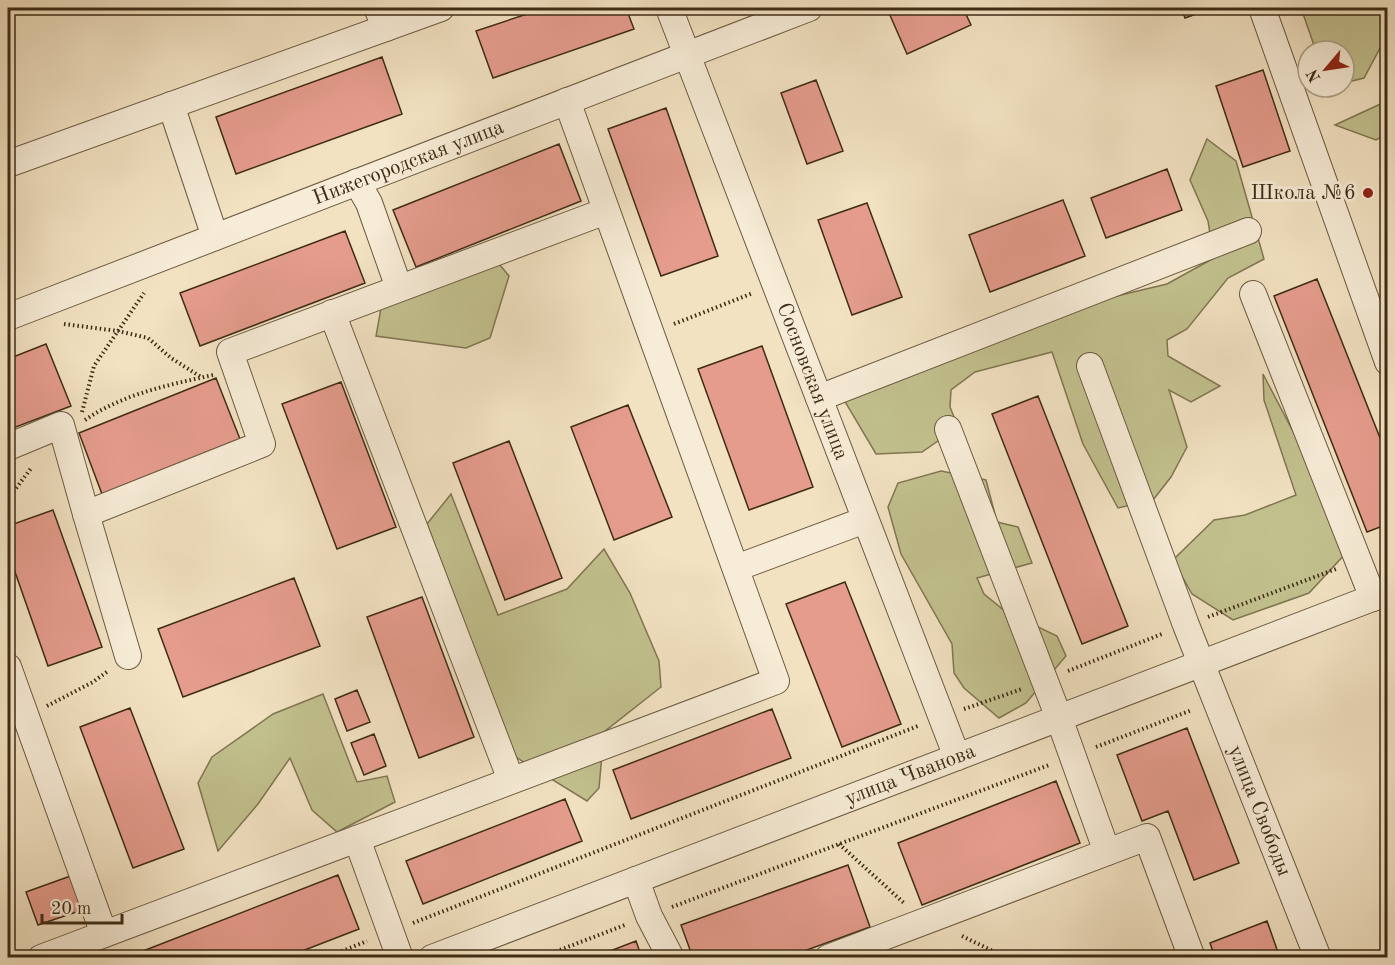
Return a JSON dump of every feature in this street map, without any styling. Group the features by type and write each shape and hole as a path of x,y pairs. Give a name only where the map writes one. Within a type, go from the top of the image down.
{"street":[{"path":"8,164 171,105 381,18 441,8"},
{"name":"Сосновская улица","path":"669,8 957,758"},
{"name":"Нижегородская улица","path":"8,317 810,8"},
{"path":"1262,8 1388,362"},
{"path":"41,957 776,681 567,101"},
{"path":"171,105 215,237"},
{"path":"357,182 369,202 399,288"},
{"path":"86,514 262,444 230,352 606,211"},
{"path":"819,398 1248,231"},
{"path":"1253,294 1359,561 1380,595"},
{"path":"332,313 511,780"},
{"name":"улица Свободы","path":"1090,366 1186,625 1318,957"},
{"path":"8,447 62,425 128,656"},
{"path":"948,429 1059,718 1107,852"},
{"path":"735,568 865,520"},
{"name":"улица Чванова","path":"432,957 1380,595"},
{"path":"8,667 104,934"},
{"path":"828,957 1147,837 1192,957"},
{"path":"357,839 400,957"},
{"path":"636,880 649,916 671,957"}],"path":[{"path":"146,289 94,366 79,424 104,407 156,388 237,369"},
{"path":"651,333 755,292"},
{"path":"57,323 118,331 148,338 171,358 202,377"},
{"path":"324,957 941,717 1045,681 1186,625 1359,561"},
{"path":"26,717 93,682 128,656"},
{"path":"539,957 1217,700"}],"shaded area":[{"path":"1301,8 1387,8 1387,35 1364,78 1356,80 1356,39 1312,39"},
{"path":"1387,101 1387,134 1376,140 1335,125"},
{"path":"1207,139 1236,161 1264,259 1228,278 1187,329 1167,340 1168,356 1220,386 1191,402 1169,390 1187,447 1171,477 1153,500 1118,508 1083,444 1052,352 975,372 951,390 950,407 958,427 922,452 876,454 844,400 1100,300 1167,284 1214,258 1208,221 1190,180"},
{"path":"486,248 509,276 490,338 466,348 376,336 386,280"},
{"path":"1263,374 1311,466 1346,553 1309,593 1233,620 1192,594 1173,560 1214,520 1245,515 1296,495 1264,400"},
{"path":"941,471 986,480 997,522 1018,527 1032,563 977,578 984,594 1005,611 1057,636 1066,656 1026,703 999,718 964,688 954,673 952,644 901,554 888,507 898,483"},
{"path":"451,494 498,615 567,589 604,549 630,593 659,661 661,687 604,732 599,788 587,801 514,756 427,524"},
{"path":"323,694 357,782 387,776 395,802 337,832 312,810 290,758 258,804 218,851 198,783 212,757 273,714"}],"building":[{"path":"545,8 626,8 634,29 493,78 476,31"},
{"path":"902,8 963,8 971,25 907,54 889,13"},
{"path":"1181,8 1213,8 1185,18"},
{"path":"382,57 402,114 236,174 216,117"},
{"path":"1263,70 1290,151 1243,167 1216,86"},
{"path":"816,80 843,151 807,164 781,93"},
{"path":"666,108 718,256 661,276 608,129"},
{"path":"559,144 581,201 416,267 393,210"},
{"path":"1167,169 1182,210 1106,238 1091,198"},
{"path":"1063,200 1085,256 990,292 969,235"},
{"path":"867,203 902,297 852,315 818,220"},
{"path":"345,231 365,283 200,346 180,293"},
{"path":"1317,279 1388,458 1388,524 1367,532 1274,296"},
{"path":"46,344 71,406 8,430 8,359"},
{"path":"762,346 813,487 749,510 698,369"},
{"path":"216,378 240,439 102,494 79,433"},
{"path":"341,382 396,527 337,549 282,404"},
{"path":"1038,396 1128,626 1082,644 992,414"},
{"path":"628,405 672,517 614,540 571,427"},
{"path":"509,441 562,578 505,600 453,463"},
{"path":"53,510 102,647 48,666 8,552 8,526"},
{"path":"294,578 320,646 183,697 158,629"},
{"path":"845,582 901,724 842,747 786,604"},
{"path":"422,597 474,737 419,758 367,617"},
{"path":"357,690 370,722 347,731 335,699"},
{"path":"130,708 184,849 133,868 80,727"},
{"path":"772,709 791,758 631,819 613,770"},
{"path":"1187,728 1239,863 1194,880 1168,811 1142,821 1117,755"},
{"path":"374,734 386,766 364,775 351,743"},
{"path":"1056,781 1080,843 922,905 898,843"},
{"path":"565,799 582,841 423,904 406,861"},
{"path":"848,865 870,927 785,958 693,958 681,925"},
{"path":"76,874 88,908 38,925 26,892"},
{"path":"338,875 359,929 284,958 125,958"},
{"path":"1267,921 1280,958 1215,958 1210,943"},
{"path":"636,941 642,958 592,958"}],"place":[{"name":"Школа №6","path":"1368,193"}]}
